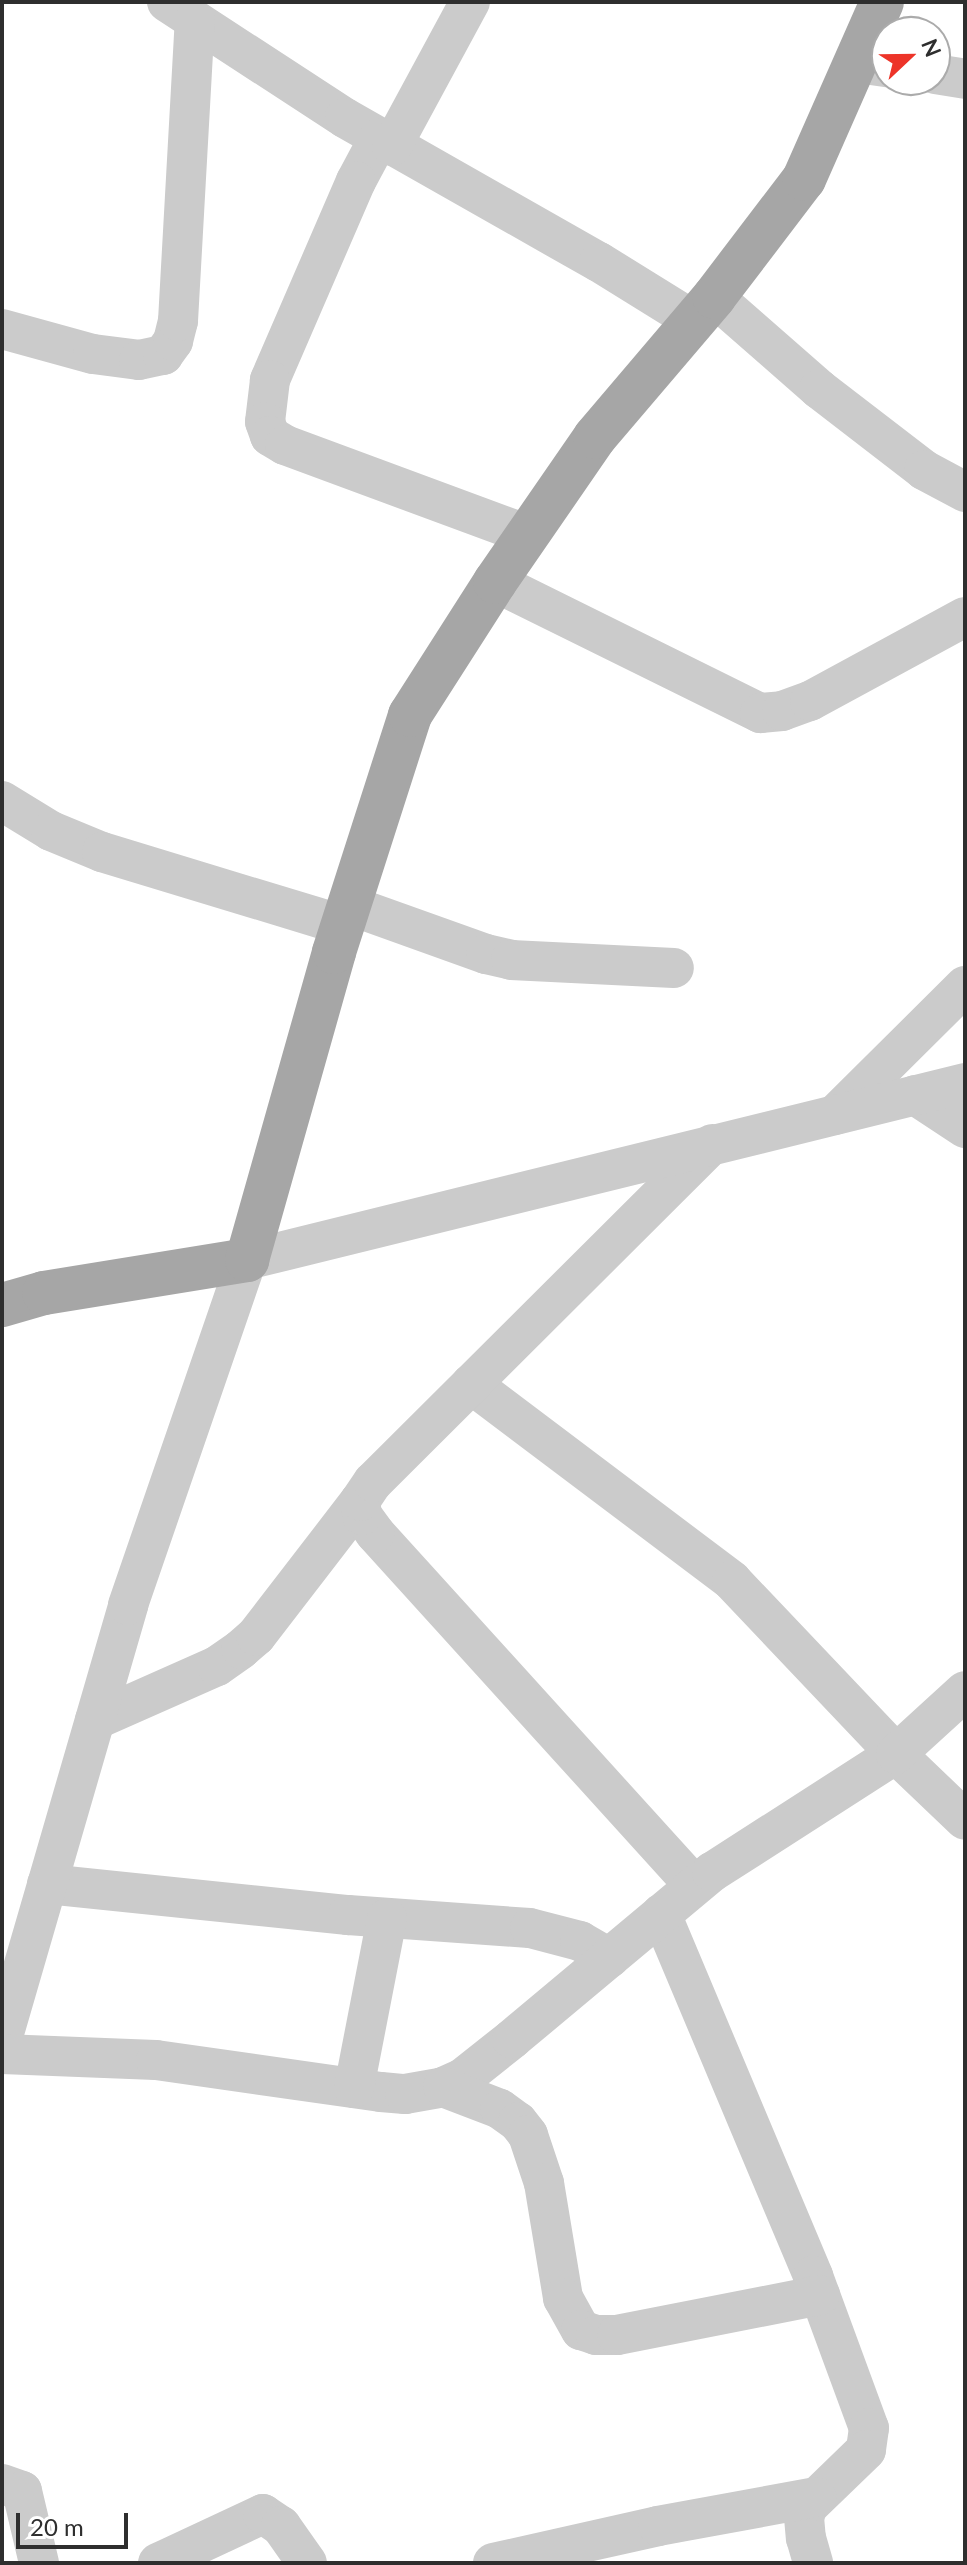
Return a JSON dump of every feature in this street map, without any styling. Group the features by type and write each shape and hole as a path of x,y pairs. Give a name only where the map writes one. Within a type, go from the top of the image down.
{"main road":[{"path":"2,1305 44,1293 247,1260 346,915 410,715 495,582 595,437 704,309 804,179 871,67"}],"street":[{"path":"470,2 385,142 356,181 270,380 265,422 270,436 285,445 528,535"},
{"path":"181,11 385,142 599,262 704,309 819,389 924,470 965,492"},
{"path":"2,329 93,354 139,360 163,355 173,341 178,321 181,11"},
{"path":"495,582 760,713 782,711 810,701 965,617"},
{"path":"2,801 51,831 102,852 486,954 511,960 674,968"},
{"path":"835,1115 965,986"},
{"path":"2,2040 128,1605 247,1260 965,1083"},
{"path":"915,1095 965,1128"},
{"path":"95,1720 217,1666 241,1649 291,1593 373,1482 712,1144"},
{"path":"471,1384 732,1581 896,1754 965,1820"},
{"path":"360,1501 362,1515 385,1545 694,1885"},
{"path":"2,2054 156,2060 405,2094 443,2087 463,2078 694,1885 896,1754 965,1691"},
{"path":"47,1884 387,1918 530,1928 580,1941 609,1958"},
{"path":"661,1914 820,2295 869,2428 866,2450 816,2497 804,2517 813,2563"},
{"path":"354,2088 387,1918"},
{"path":"443,2087 500,2109 518,2122 528,2135 544,2183 563,2298 581,2330 596,2335 617,2335 820,2295"},
{"path":"2,2484 22,2491 39,2563"},
{"path":"493,2563 658,2526 816,2497"},
{"path":"158,2563 263,2514 274,2518 307,2563"}]}
